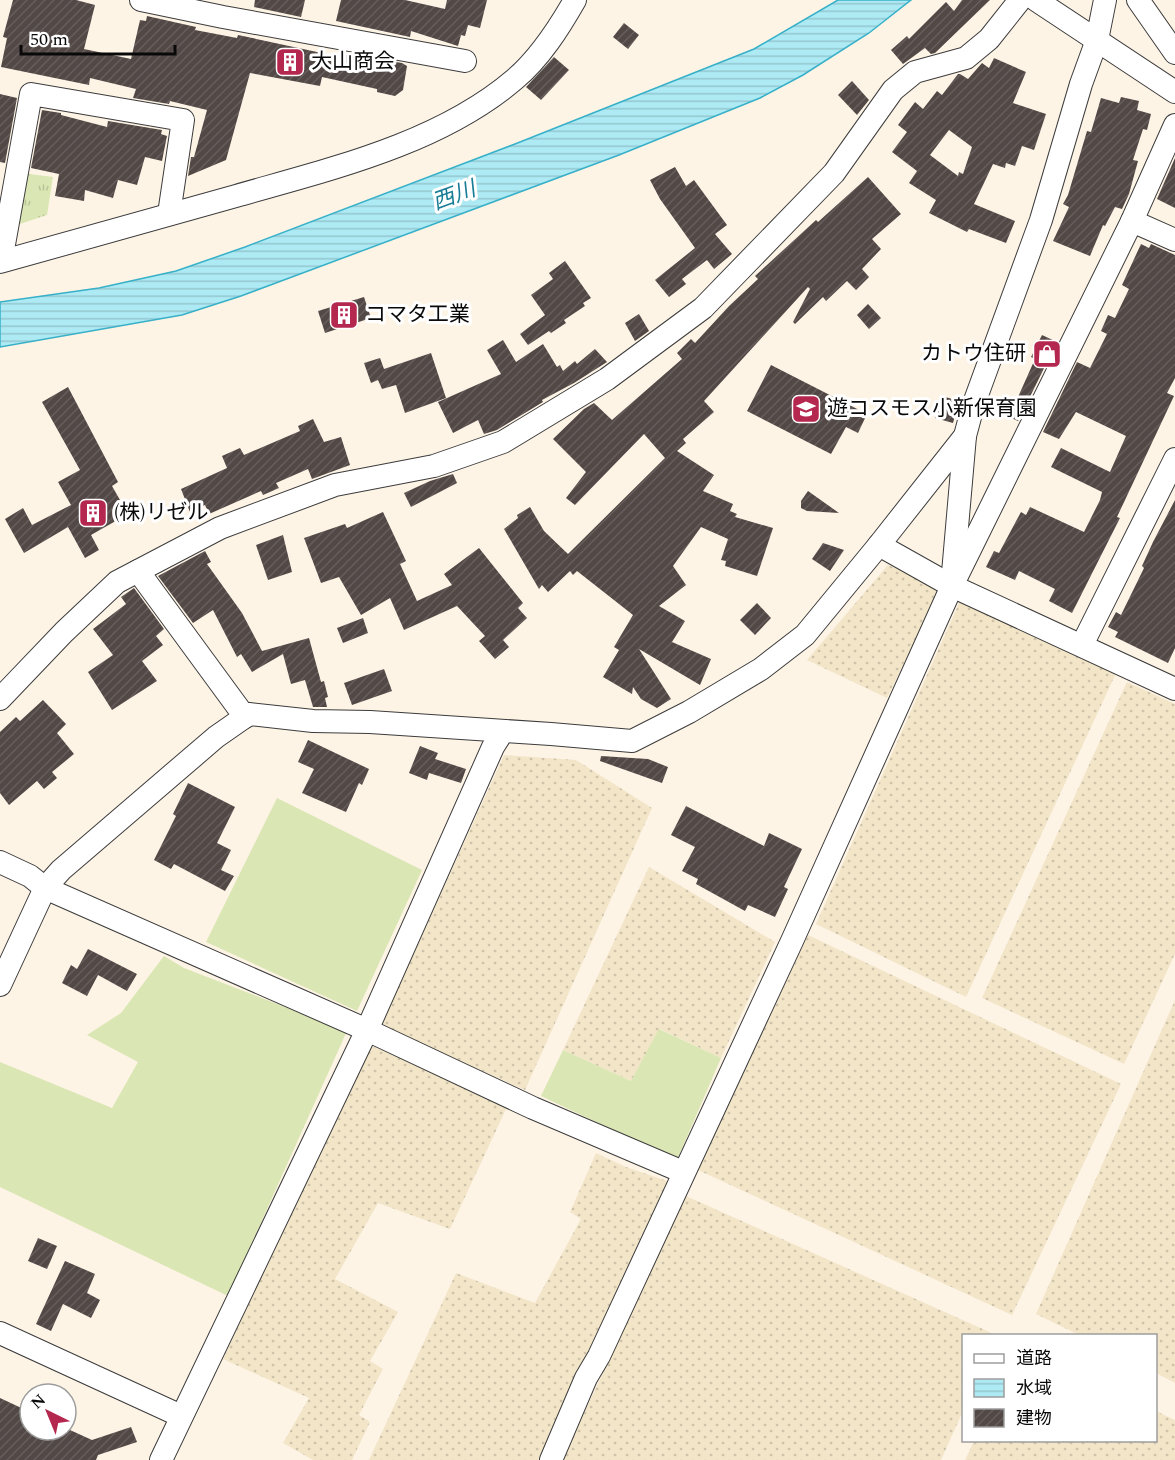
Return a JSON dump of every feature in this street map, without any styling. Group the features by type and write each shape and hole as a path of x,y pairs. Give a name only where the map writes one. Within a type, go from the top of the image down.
{"street":[{"path":"141,0 224,9 465,61"},
{"path":"169,214 183,120 31,94 1,262 332,169 440,129 483,103 516,78 543,49 575,0"},
{"path":"0,699 64,632 117,582 220,528 334,485 434,466 503,442 607,379 703,308 834,173 893,90 915,72 966,58 989,39 1020,0"},
{"path":"1036,0 1175,92"},
{"path":"952,586 965,436 973,406 1041,220 1081,84 1097,40 1106,0"},
{"path":"1138,0 1175,53"},
{"path":"551,1460 586,1378 599,1356 792,941 952,586 1132,221 1175,125"},
{"path":"1132,221 1175,240"},
{"path":"0,985 45,888 61,870 216,737 249,714 313,721 370,722 632,741 689,712 761,669 805,634 965,436"},
{"path":"1082,645 1175,459"},
{"path":"879,545 952,586 1175,689"},
{"path":"138,571 245,717"},
{"path":"160,1460 367,1030 484,768 503,731"},
{"path":"0,862 30,876 45,888 367,1030 533,1108 683,1172"},
{"path":"0,1334 181,1416"}],"shaded area":[{"path":"888,565 941,587 887,698 807,660"},
{"path":"960,601 1117,671 966,997 816,924"},
{"path":"1127,682 1175,704 1175,954 1124,1064 982,998"},
{"path":"504,755 576,760 652,808 525,1090 381,1026"},
{"path":"649,867 775,942 721,1058 660,1029 631,1081 563,1050"},
{"path":"808,935 1121,1084 1012,1315 698,1170"},
{"path":"1175,1000 1175,1383 1157,1374 1157,1334 1077,1334 1036,1314"},
{"path":"369,1045 508,1105 450,1229 378,1203 335,1279 398,1312 370,1361 383,1369 359,1415 370,1422 352,1460 313,1460 283,1443 309,1398 223,1359"},
{"path":"596,1153 626,1167 670,1182 538,1460 369,1460 456,1273 535,1303 581,1219 570,1212"},
{"path":"686,1196 994,1334 962,1334 962,1413 941,1460 562,1460"},
{"path":"1157,1411 1175,1420 1175,1460 965,1460 974,1442 1157,1442"}],"green space":[{"path":"22,173 53,177 47,215 14,226"},
{"path":"277,798 422,870 357,1011 206,942"},
{"path":"164,956 184,968 347,1031 228,1296 0,1187 0,1062 112,1108 138,1062 87,1035 121,1013"},
{"path":"659,1029 721,1058 677,1160 541,1096 563,1050 631,1081"}],"water":[{"name":"西川","path":"838,0 911,0 869,33 803,75 760,98 619,155 241,296 182,315 0,347 0,302 99,288 176,271 245,247 515,144 754,49"}],"building":[{"path":"13,0 76,0 95,5 84,49 131,59 140,20 146,21 147,16 196,27 195,30 237,38 238,35 345,58 346,55 367,60 368,57 402,63 407,66 403,90 395,96 377,92 377,89 322,77 320,86 250,73 226,160 188,176 191,157 194,157 207,110 170,101 169,104 133,98 136,89 90,78 89,85 1,67 7,38 3,37"},
{"path":"255,0 305,0 301,17 254,7"},
{"path":"341,0 405,0 445,9 447,0 487,0 480,28 468,25 465,36 461,35 458,46 411,31 410,37 336,21"},
{"path":"962,0 990,0 935,53 931,54 925,48 903,64 891,50 907,36 909,39 946,2 954,11"},
{"path":"624,23 639,35 628,49 613,37"},
{"path":"554,57 569,70 541,100 526,87"},
{"path":"994,58 1026,72 1013,103 1046,114 1034,150 1022,146 1015,166 1006,163 1005,168 993,164 974,204 1015,221 1006,243 969,229 967,232 929,213 936,200 909,183 917,171 892,152 907,132 898,125 915,102 923,109 937,91 942,95 958,74 968,79 982,63 989,68","holes":["949,130 972,147 963,174 959,172 958,176 930,155"]},
{"path":"852,81 869,100 857,115 838,95"},
{"path":"0,94 17,98 5,163 0,162"},
{"path":"1121,97 1139,101 1137,110 1151,114 1147,130 1143,129 1133,160 1138,161 1129,194 1122,209 1115,207 1105,226 1103,225 1090,256 1053,241 1069,207 1063,204 1068,195 1087,131 1091,132 1101,98 1119,103"},
{"path":"42,110 61,113 61,115 107,127 108,121 162,130 161,134 167,136 162,161 145,157 137,185 118,180 113,198 85,190 84,201 55,196 59,174 31,168"},
{"path":"1175,158 1175,208 1157,199"},
{"path":"675,167 686,186 694,180 727,225 715,234 732,254 714,269 707,260 682,279 686,284 669,297 655,280 695,248 660,199 650,180"},
{"path":"868,177 901,214 872,239 881,249 862,269 869,277 856,290 847,281 826,301 823,297 795,324 793,322 810,289 808,287 704,401 714,412 683,439 686,443 677,451 714,475 703,491 733,504 730,511 737,514 735,517 773,528 757,576 725,566 726,561 721,560 728,539 701,527 673,566 686,585 659,606 685,621 672,642 711,659 700,685 639,649 671,699 657,708 641,699 633,687 632,694 603,677 619,650 614,647 633,615 577,571 573,575 570,571 548,592 542,585 539,589 504,529 518,518 517,515 530,507 544,531 568,554 665,458 644,434 575,505 566,498 586,472 553,439 584,409 594,403 612,420 682,359 677,353 691,339 695,343 758,279 755,276 816,220 818,222"},
{"path":"1141,244 1149,248 1151,244 1175,255 1175,378 1167,393 1174,396 1117,517 1120,518 1072,613 1049,601 1055,589 1019,571 1015,580 986,567 994,551 999,553 1021,512 1026,515 1030,507 1084,532 1100,500 1102,492 1051,467 1061,448 1110,472 1126,436 1076,412 1059,439 1043,432 1077,362 1090,368 1107,334 1101,331 1108,315 1115,318 1129,289 1122,285"},
{"path":"565,261 591,298 583,303 585,306 564,320 566,323 528,345 520,334 545,315 531,295 553,279 549,273"},
{"name":"コマタ工業","path":"364,297 371,318 325,333 318,311"},
{"path":"868,304 881,318 869,329 857,315"},
{"path":"639,314 649,331 635,341 625,323"},
{"path":"1042,335 1057,342 1018,421 1009,417 1035,359 1031,357"},
{"path":"503,340 516,362 543,344 557,367 560,365 563,371 575,361 577,364 595,349 607,362 542,400 543,402 497,430 484,434 478,420 453,433 438,402 501,374 487,350"},
{"path":"431,353 446,398 405,413 396,385 382,389 378,380 371,383 364,363 380,358 384,369"},
{"path":"771,365 867,414 858,433 846,427 831,454 747,411"},
{"path":"68,387 118,482 112,486 128,514 91,535 99,550 85,558 68,527 24,553 5,519 23,508 32,525 71,505 58,482 80,470 42,402"},
{"path":"942,396 959,401 953,423 935,418"},
{"path":"313,419 324,442 341,437 350,465 312,479 308,469 276,483 279,488 263,495 261,491 209,514 205,505 190,512 181,489 227,468 222,456 240,448 244,455 300,431 298,426"},
{"path":"453,474 457,483 411,507 404,493"},
{"path":"808,491 839,513 807,511 801,508 801,501"},
{"path":"1175,500 1175,648 1168,663 1115,637 1118,632 1108,627 1116,612 1121,615 1144,568 1142,566 1153,542"},
{"path":"383,512 406,561 400,564 417,601 452,585 444,574 479,548 523,603 518,608 527,618 503,640 509,647 495,659 479,641 485,636 457,606 404,630 390,598 361,615 339,577 321,583 304,538 345,524 347,528"},
{"path":"283,535 292,572 268,580 256,545"},
{"path":"823,543 844,550 830,571 812,559"},
{"path":"205,551 211,562 207,564 242,613 262,651 309,638 321,682 324,681 328,697 325,698 327,707 313,707 305,680 291,684 283,654 252,672 241,654 237,657 213,610 193,623 158,576"},
{"path":"134,588 164,629 156,636 163,645 142,661 157,681 112,710 88,672 113,655 93,629 126,604 121,597"},
{"path":"757,603 771,618 755,635 740,620"},
{"path":"363,618 368,633 343,643 337,628"},
{"path":"384,669 392,691 352,705 344,683"},
{"path":"43,700 66,724 57,733 74,754 52,772 57,778 44,789 37,781 9,805 0,793 0,732 16,717 20,721"},
{"path":"308,740 369,769 362,785 359,783 346,812 302,793 314,769 298,762"},
{"path":"420,746 438,753 435,759 466,769 461,783 429,773 427,780 409,773"},
{"path":"601,756 648,759 668,767 662,783 600,761"},
{"path":"188,783 235,807 217,843 231,850 221,870 234,876 225,891 174,864 171,869 154,860 176,816 173,814"},
{"path":"686,806 764,846 769,833 802,849 784,887 788,889 775,917 748,905 745,911 696,884 698,879 682,871 695,847 671,835"},
{"path":"88,949 137,974 127,991 98,975 87,996 62,983 71,965 77,969"},
{"path":"38,1238 57,1246 47,1269 28,1261"},
{"path":"65,1261 95,1274 87,1293 100,1300 91,1318 63,1304 51,1331 36,1324"},
{"path":"0,1398 18,1406 18,1442 78,1442 78,1434 92,1440 131,1427 137,1442 98,1455 96,1460 0,1460"}],"place":[{"name":"大山商会","path":"290,62"},
{"name":"コマタ工業","path":"344,315"},
{"name":"カトウ住研","path":"1047,354"},
{"name":"遊コスモス小新保育園","path":"806,409"},
{"name":"(株)リゼル","path":"93,513"}]}
